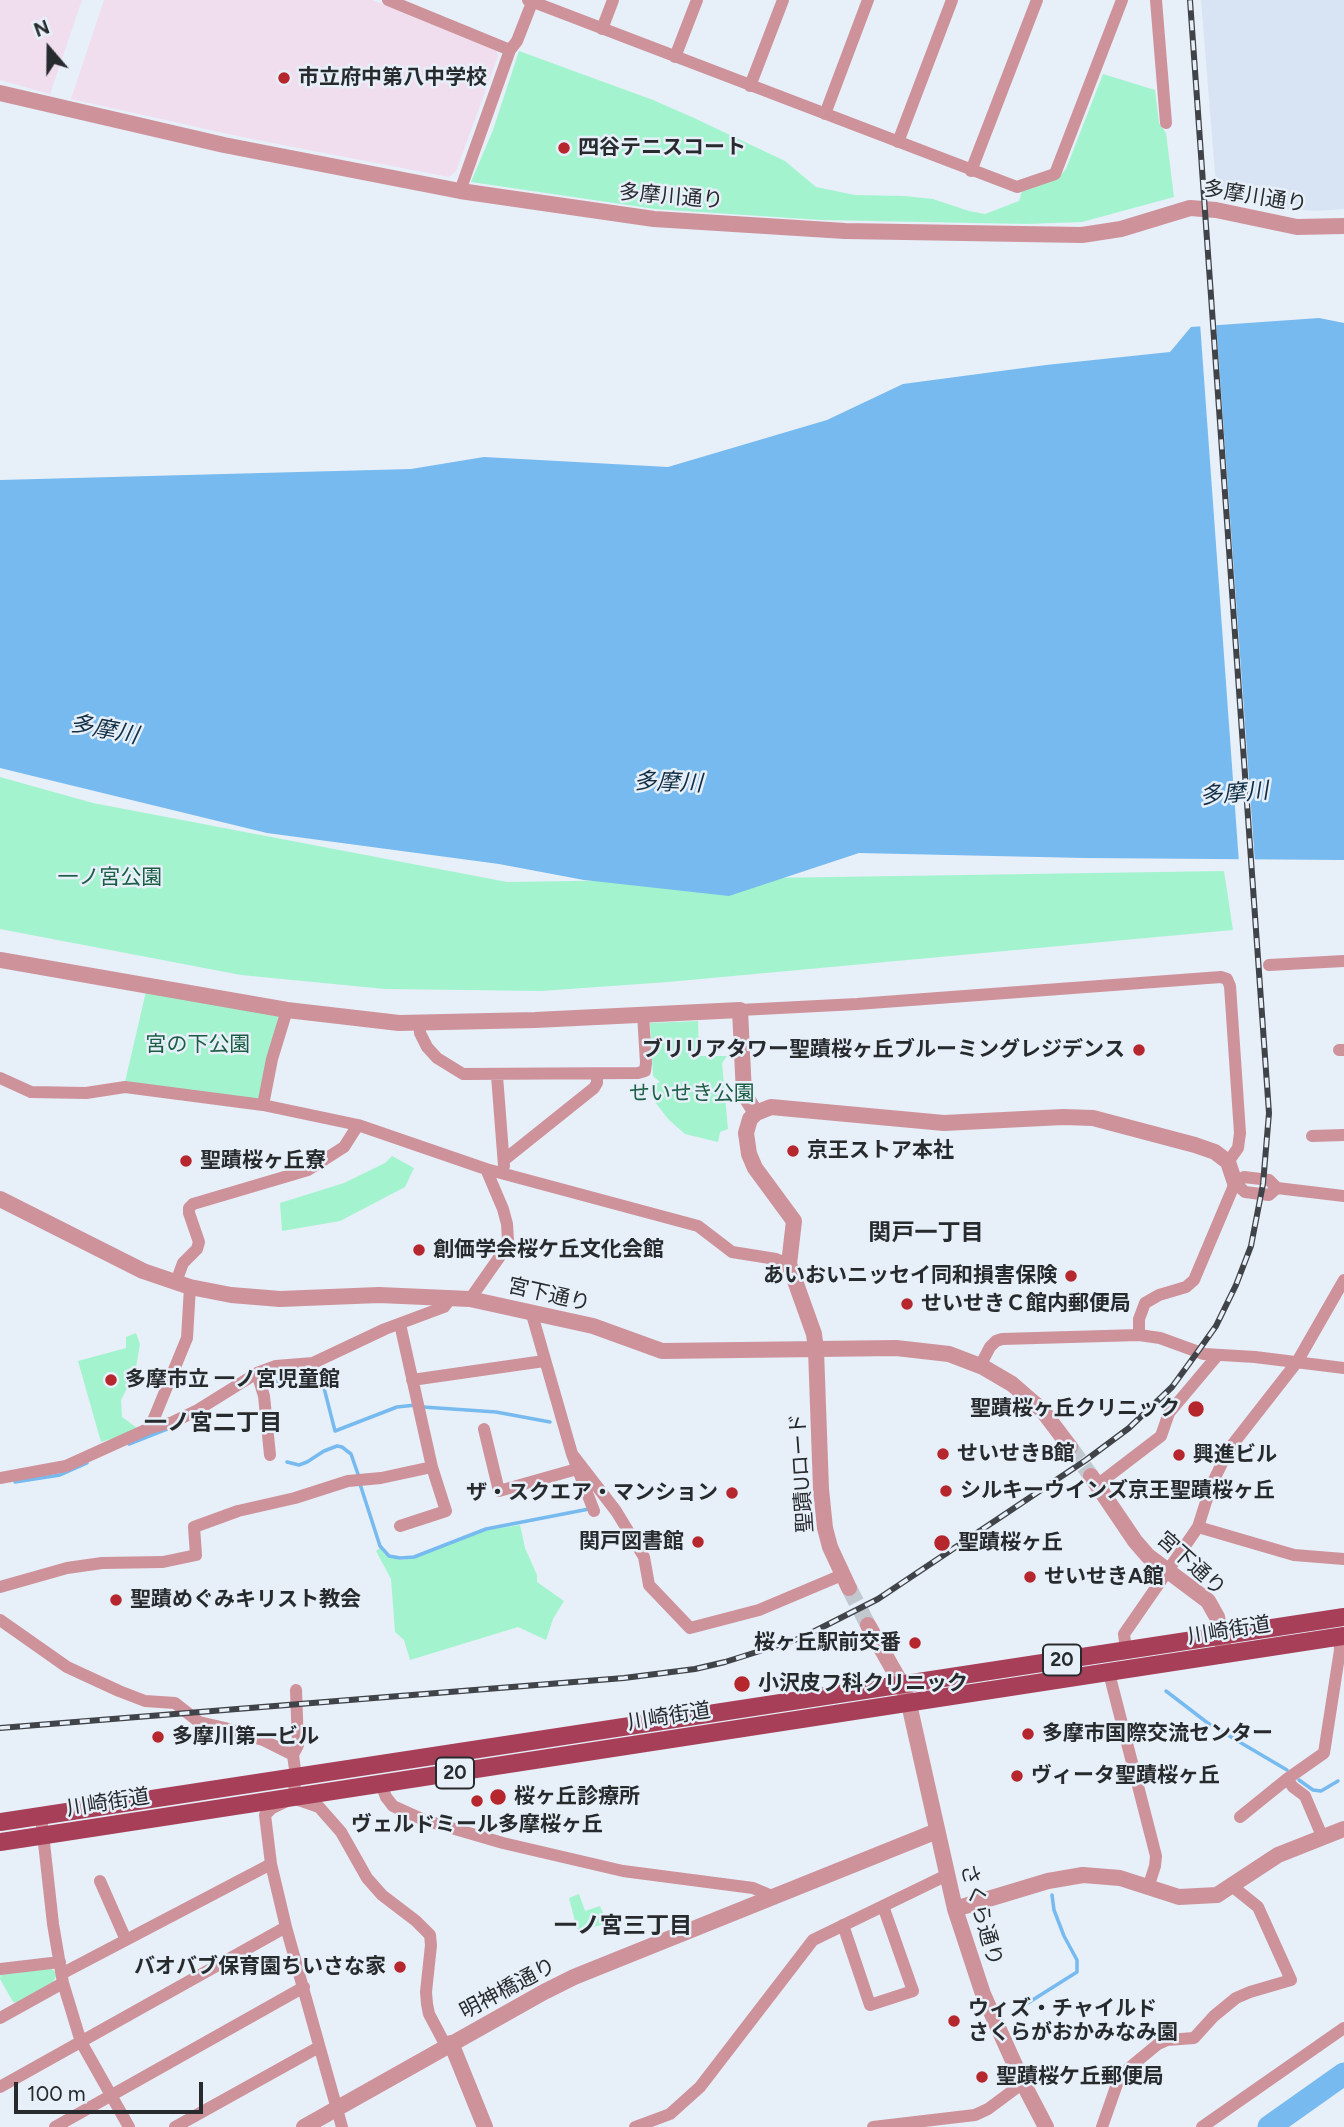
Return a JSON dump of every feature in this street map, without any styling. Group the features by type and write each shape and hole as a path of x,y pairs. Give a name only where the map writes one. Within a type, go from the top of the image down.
{"main road":[{"name":"川崎街道","path":"0,1822 1344,1617"},
{"name":"川崎街道","path":"0,1842 1341,1637"}],"street":[{"path":"388,0 510,50"},
{"path":"602,29 613,0"},
{"path":"675,57 697,0"},
{"path":"750,86 783,0"},
{"path":"825,114 868,0"},
{"path":"898,142 952,0"},
{"path":"971,171 1038,0"},
{"path":"460,191 510,50 517,41 531,1 1017,187 1055,174 1122,0"},
{"path":"1156,0 1166,123"},
{"name":"多摩川通り","path":"0,93 224,145 460,191 654,219 857,231 1082,235 1121,229 1190,208 1216,210 1297,226 1344,226"},
{"path":"0,960 287,1010 399,1023 509,1021 857,1004 1221,977 1227,979 1230,986 1240,1133 1237,1148 1228,1162"},
{"path":"1269,965 1344,961"},
{"path":"263,1105 272,1059 287,1010"},
{"path":"740,1010 744,1094 755,1113"},
{"path":"419,1022 420,1033 427,1047 449,1067 463,1074 597,1074 645,1071 643,1014"},
{"path":"504,1167 594,1088 597,1074"},
{"path":"497,1076 504,1167"},
{"path":"0,1078 31,1092 86,1093 125,1087 263,1105 358,1125 486,1169 504,1167 698,1226 732,1252 776,1259 789,1264 793,1221 755,1168 747,1149 748,1127 755,1113 771,1107 944,1123 1093,1118 1215,1152 1228,1162 1235,1182 1245,1192 1269,1195 1277,1188 1344,1196"},
{"path":"150,1428 187,1338 183,1263 197,1249 199,1242 189,1208 193,1204 308,1170 344,1147 358,1125"},
{"path":"1312,1136 1344,1135"},
{"path":"470,1299 503,1252 508,1240 508,1224 486,1169"},
{"path":"1139,1335 1139,1319 1145,1303 1159,1294 1186,1287 1194,1280 1235,1182"},
{"name":"宮下通り","path":"0,1199 143,1271 183,1285 231,1296 279,1299 379,1295 470,1299 593,1326 662,1351 896,1348 949,1354 980,1366 1027,1396 1042,1410 1070,1447"},
{"name":"聖蹟Uロード","path":"789,1264 814,1334 817,1350 821,1503 830,1547 846,1582"},
{"path":"1126,1650 1124,1634 1198,1527 1211,1486 1229,1449 1297,1362 1344,1280"},
{"path":"0,1478 66,1466 150,1428 173,1422 259,1378 276,1366 313,1363 385,1329 444,1307 451,1298"},
{"path":"531,1311 572,1454 594,1511"},
{"path":"400,1324 432,1467 446,1511 400,1526"},
{"path":"980,1366 990,1348 1002,1339 1139,1335 1160,1338 1193,1351 1217,1356 1255,1357 1344,1368"},
{"path":"1094,1480 1161,1436 1169,1413 1217,1356"},
{"path":"412,1380 544,1361"},
{"path":"259,1378 264,1396 270,1455"},
{"path":"484,1429 499,1491 578,1469"},
{"path":"572,1454 617,1511 644,1557 649,1585 691,1628 846,1582"},
{"path":"0,1587 67,1568 102,1563 163,1562 196,1555 194,1527 238,1511 295,1498 348,1481 381,1478 432,1467"},
{"name":"宮下通り","path":"1094,1480 1135,1541 1167,1571 1208,1601 1217,1617 1225,1654"},
{"path":"1198,1527 1294,1555 1344,1559"},
{"path":"0,1620 67,1667 145,1701 175,1703 199,1722 262,1740 293,1755"},
{"path":"868,1625 902,1685 909,1704"},
{"path":"1240,1817 1324,1752 1341,1637"},
{"path":"1109,1672 1156,1856 1148,1888"},
{"path":"293,1797 296,1777 293,1755 298,1745 296,1690"},
{"name":"さくら通り","path":"909,1704 955,1909 983,1994 1046,2127"},
{"path":"1287,1779 1305,1796 1322,1836"},
{"path":"381,1784 393,1806 424,1820 503,1843 622,1871 753,1888 772,1896"},
{"path":"342,2127 271,1864 265,1815 272,1808 293,1797 319,1807 341,1832 366,1878 430,1935 432,1945 426,1992 429,2014 449,2045 485,2127"},
{"path":"41,1816 53,1924 62,1973 81,2042 129,2127"},
{"path":"955,1909 1073,1876 1109,1877 1185,1897 1217,1895 1278,1855 1344,1829"},
{"name":"明神橋通り","path":"304,2127 574,1977 937,1831"},
{"path":"0,2018 62,1973 271,1864"},
{"path":"635,2127 671,2120 700,2087 813,1940 947,1875"},
{"path":"100,1881 126,1940"},
{"path":"1102,2127 1117,2084 1129,2067 1158,2044 1167,2040 1194,2038 1214,2015 1236,1998 1291,1980 1258,1906 1232,1886"},
{"path":"843,1925 870,2005 913,1991 883,1906"},
{"path":"0,2087 286,1927"},
{"path":"0,1969 62,1973"},
{"path":"55,2127 304,1987"},
{"path":"1202,2127 1344,2028"},
{"path":"175,2127 319,2047"},
{"path":"873,2127 975,2115 988,2109 1023,2083"}],"shaded area":[{"path":"0,0 82,0 50,94 0,80"},
{"name":"市立府中第八中学校","path":"104,0 372,0 495,48 498,56 456,171 449,177 242,137 71,99"},
{"path":"1201,0 1344,0 1344,209 1281,209 1255,195 1216,186"}],"green space":[{"path":"519,51 653,100 694,118 785,161 816,187 855,195 933,199 985,214 1019,201 1022,191 1058,178 1066,169 1103,74 1155,90 1159,123 1166,133 1174,197 1082,222 1027,224 821,220 655,209 471,182 493,130"},
{"name":"一ノ宮公園","path":"0,777 93,803 507,882 1224,871 1233,930 668,982 541,991 385,989 241,975 0,929"},
{"name":"宮の下公園","path":"147,987 279,1012 263,1105 125,1082"},
{"name":"せいせき公園","path":"698,1021 699,1056 727,1056 722,1063 728,1129 720,1132 718,1142 685,1134 669,1120 651,1097 649,1087 660,1082 653,1076 650,1023"},
{"path":"392,1156 414,1168 405,1187 340,1221 282,1231 280,1203 344,1183 385,1163"},
{"path":"136,1333 140,1344 135,1373 121,1400 122,1417 140,1430 101,1442 78,1361 126,1348 126,1337"},
{"path":"520,1525 537,1582 564,1601 553,1619 546,1640 518,1627 410,1660 404,1640 395,1632 391,1579 376,1551 380,1548 385,1555 400,1560 414,1558 487,1530"},
{"path":"579,1894 585,1911 600,1906 607,1923 578,1932 569,1898"},
{"path":"49,1968 58,1973 53,1982 19,2003 13,2002 0,1979 1,1973"}],"water":[{"name":"多摩川","path":"1319,318 1344,323 1344,860 859,853 729,896 584,880 499,864 267,833 0,768 0,480 411,469 484,457 668,467 827,420 903,384 1170,352 1191,327"}],"pier":[{"path":"1216,322 1255,863 1239,863 1200,323"}],"waterway":[{"path":"263,1379 304,1386 323,1384 335,1431 397,1407 416,1405"},
{"path":"423,1407 496,1412 550,1422"},
{"path":"129,1444 167,1429"},
{"path":"287,1462 299,1465 324,1451 342,1447 351,1454 359,1477"},
{"path":"15,1482 60,1475 87,1463"},
{"path":"360,1484 380,1546 389,1556 400,1558 414,1557 486,1529 589,1509"},
{"path":"1166,1691 1209,1724 1287,1770"},
{"path":"1299,1780 1313,1790 1321,1791 1338,1781"},
{"path":"1012,2013 1077,1972 1077,1960 1064,1936 1054,1910 1052,1895"},
{"path":"1269,2127 1344,2074"}],"tunnel":[{"path":"1070,1447 1091,1476"},
{"path":"849,1588 868,1625"}],"railway":[{"path":"0,1728 624,1678 695,1669 801,1638 878,1599 1086,1460 1129,1428 1172,1387 1216,1326 1251,1246 1263,1184 1269,1113 1190,0"}],"place":[{"name":"市立府中第八中学校","path":"284,78"},
{"name":"四谷テニスコート","path":"564,148"},
{"name":"ブリリアタワー聖蹟桜ヶ丘ブルーミングレジデンス","path":"1139,1050"},
{"name":"京王ストア本社","path":"793,1151"},
{"name":"聖蹟桜ヶ丘寮","path":"186,1161"},
{"name":"創価学会桜ケ丘文化会館","path":"419,1250"},
{"name":"あいおいニッセイ同和損害保険","path":"1071,1276"},
{"name":"せいせきＣ館内郵便局","path":"907,1304"},
{"name":"多摩市立 一ノ宮児童館","path":"111,1380"},
{"name":"聖蹟桜ヶ丘クリニック","path":"1196,1409"},
{"name":"せいせきB館","path":"943,1454"},
{"name":"興進ビル","path":"1179,1455"},
{"name":"シルキーウインズ京王聖蹟桜ヶ丘","path":"946,1491"},
{"name":"ザ・スクエア・マンション","path":"732,1493"},
{"name":"関戸図書館","path":"698,1542"},
{"name":"聖蹟桜ヶ丘","path":"942,1543"},
{"name":"せいせきA館","path":"1030,1577"},
{"name":"聖蹟めぐみキリスト教会","path":"116,1600"},
{"name":"桜ヶ丘駅前交番","path":"915,1643"},
{"name":"小沢皮フ科クリニック","path":"742,1684"},
{"name":"多摩市国際交流センター","path":"1028,1734"},
{"name":"多摩川第一ビル","path":"158,1737"},
{"name":"ヴィータ聖蹟桜ヶ丘","path":"1017,1776"},
{"name":"桜ヶ丘診療所","path":"498,1797"},
{"name":"ヴェルドミール多摩桜ヶ丘","path":"477,1801"},
{"name":"バオバブ保育園ちいさな家","path":"400,1967"},
{"name":"ウィズ・チャイルド さくらがおかみなみ園","path":"954,2021"},
{"name":"聖蹟桜ケ丘郵便局","path":"982,2077"}],"district":[{"name":"関戸一丁目","path":"926,1233"},
{"name":"一ノ宮二丁目","path":"213,1423"},
{"name":"一ノ宮三丁目","path":"623,1926"}]}
